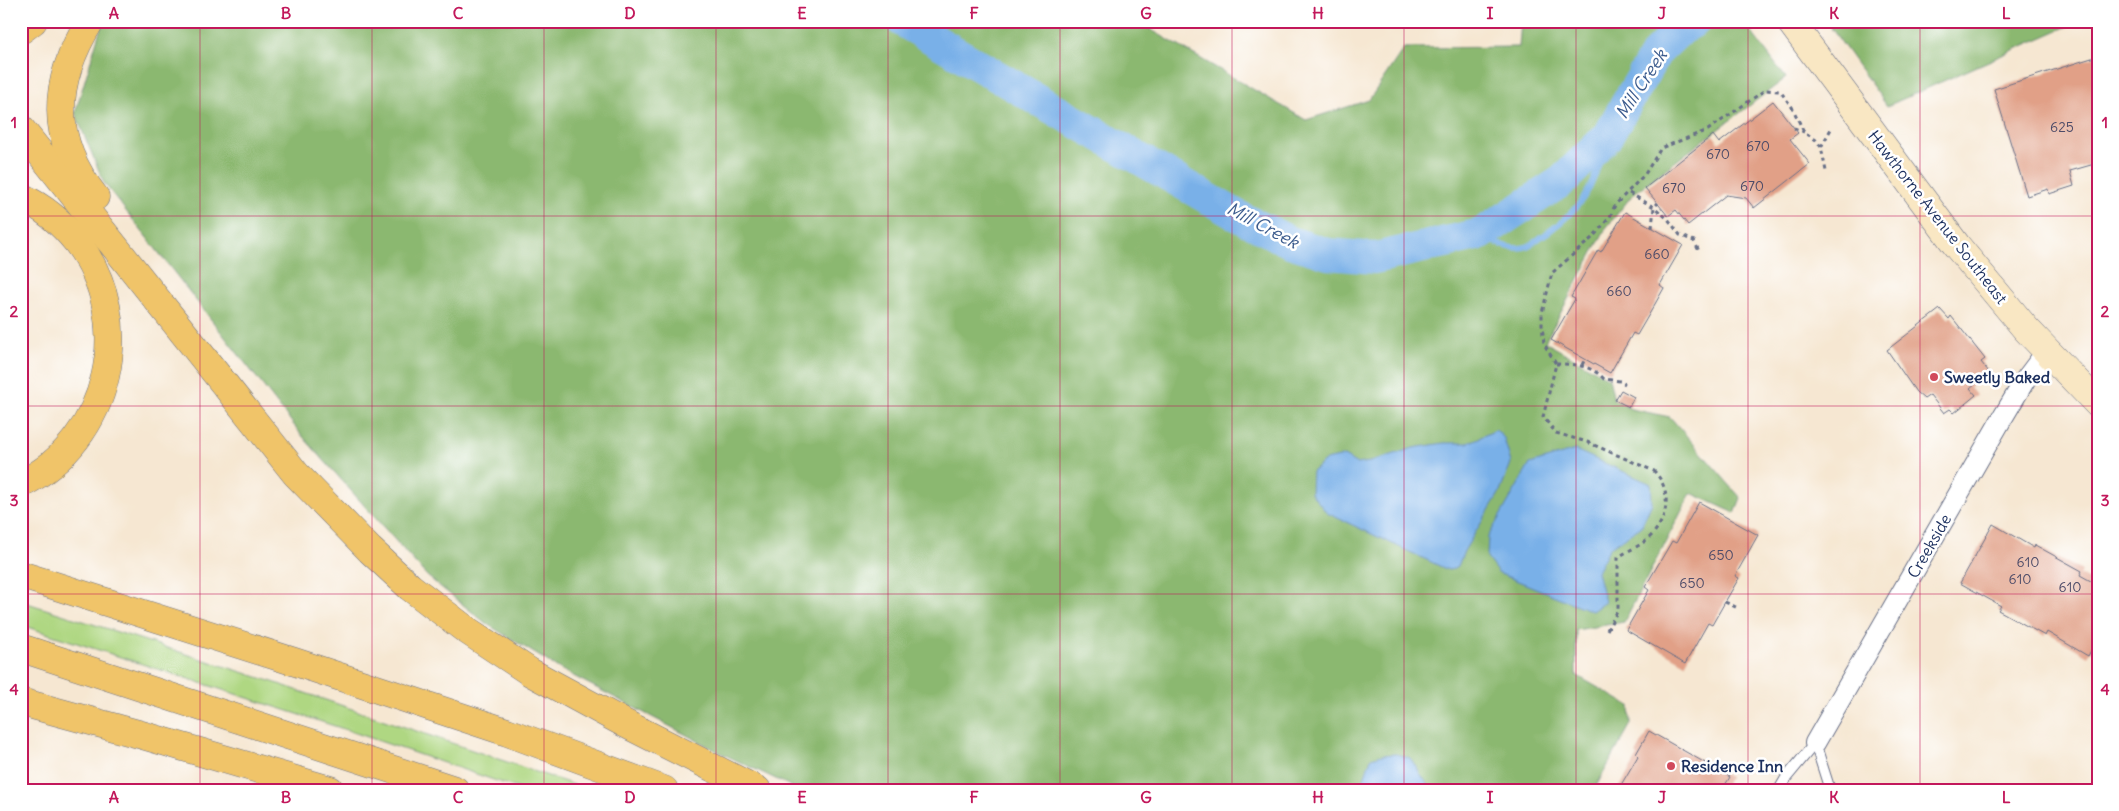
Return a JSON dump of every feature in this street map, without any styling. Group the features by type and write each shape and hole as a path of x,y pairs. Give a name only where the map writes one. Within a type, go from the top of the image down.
{"highway":[{"path":"21,30 33,21"},
{"path":"90,21 74,48 61,89 60,110 66,144 74,163 85,184 276,426 296,474"},
{"path":"21,129 296,474 403,581 465,629 539,676 626,724 757,790"},
{"path":"21,197 51,215 67,230 83,250 98,276 106,298 110,322 110,344 102,388 88,421 64,452 49,466 21,484"},
{"path":"21,575 507,732 664,790"},
{"path":"21,648 455,790"},
{"path":"21,702 330,790"}],"main road":[{"name":"Hawthorne Avenue Southeast","path":"1790,21 1957,246 2046,352 2098,404"}],"street":[{"name":"Creekside","path":"1815,743 2000,422 2025,380 2046,352"}],"lane":[{"path":"1780,790 1786,778 1815,743"},
{"path":"1815,743 1830,790"}],"path":[{"path":"1606,630 1618,610 1618,558 1653,535 1665,514 1667,496 1659,477 1654,471 1587,442 1556,433 1543,417 1556,364 1544,344 1542,325 1542,313 1552,273 1592,238 1610,217 1615,205 1629,193 1645,174 1661,148 1708,130 1765,90 1780,91 1792,107 1804,132"},
{"path":"1794,128 1816,140 1821,147 1826,171"},
{"path":"1821,147 1831,129"},
{"path":"1629,193 1654,207 1668,219 1680,235 1694,241 1700,253"},
{"path":"1652,228 1654,207 1658,203"},
{"path":"1582,365 1585,359"},
{"path":"1556,364 1582,365 1597,371 1604,379 1620,381 1625,384"},
{"path":"1725,602 1738,608"}],"green space":[{"path":"109,21 1136,21 1306,120 1369,100 1404,48 1519,47 1521,21 1743,21 1786,78 1634,193 1606,228 1545,342 1609,378 1614,400 1631,409 1670,417 1741,498 1735,513 1691,493 1624,622 1576,630 1576,675 1630,706 1631,724 1594,790 799,790 723,754 560,669 487,624 427,576 304,438 104,183 75,113 101,27"},
{"path":"1826,21 2079,21 1887,106"},
{"path":"21,601 273,682 589,790 523,790 347,730 21,625"}],"water":[{"path":"1496,430 1504,438 1511,463 1500,492 1464,551 1458,566 1454,569 1448,570 1327,513 1311,493 1312,472 1326,460 1344,456 1357,464 1370,462 1413,448 1444,443 1468,443"},
{"path":"1575,450 1651,484 1652,503 1641,527 1610,547 1597,572 1605,602 1592,611 1498,573 1487,558 1488,537 1530,464"},
{"path":"1396,754 1410,758 1431,790 1360,790 1371,758"}],"building":[{"path":"2098,56 2098,163 2070,171 2074,186 2049,194 2048,189 2027,196 1994,89"},
{"path":"1773,101 1798,133 1790,139 1810,164 1754,208 1746,198 1726,195 1688,225 1676,210 1668,216 1645,188 1713,135 1719,143"},
{"path":"1625,212 1683,245 1660,285 1664,288 1651,311 1637,335 1633,333 1610,373 1551,340 1575,299 1571,297 1598,250 1601,252"},
{"path":"1940,309 1949,319 1951,316 1985,359 1981,362 1989,372 1970,388 1976,395 1954,413 1950,409 1944,413 1930,395 1924,399 1916,392 1887,350"},
{"path":"1621,390 1634,397 1629,407 1615,400"},
{"path":"1699,502 1758,535 1735,576 1739,578 1712,625 1708,623 1685,664 1626,630 1649,590 1645,587 1672,541 1676,543"},
{"path":"1993,524 2034,548 2035,545 2082,571 2080,575 2098,585 2098,638 2088,656 2047,632 2045,636 1998,610 2001,606 1960,583"},
{"name":"Residence Inn","path":"1649,731 1730,777 1722,790 1618,790 1638,756 1636,754"}],"waterway":[{"name":"Mill Creek","path":"902,21 1240,217 1290,242 1328,254 1375,258 1481,234 1562,181 1607,137 1656,53 1681,29 1695,21"},
{"path":"1481,234 1507,247 1519,248 1530,245 1558,224 1570,214 1587,193 1598,168 1607,137"}],"place":[{"name":"Sweetly Baked","path":"1934,377"},
{"name":"Residence Inn","path":"1671,766"}]}
